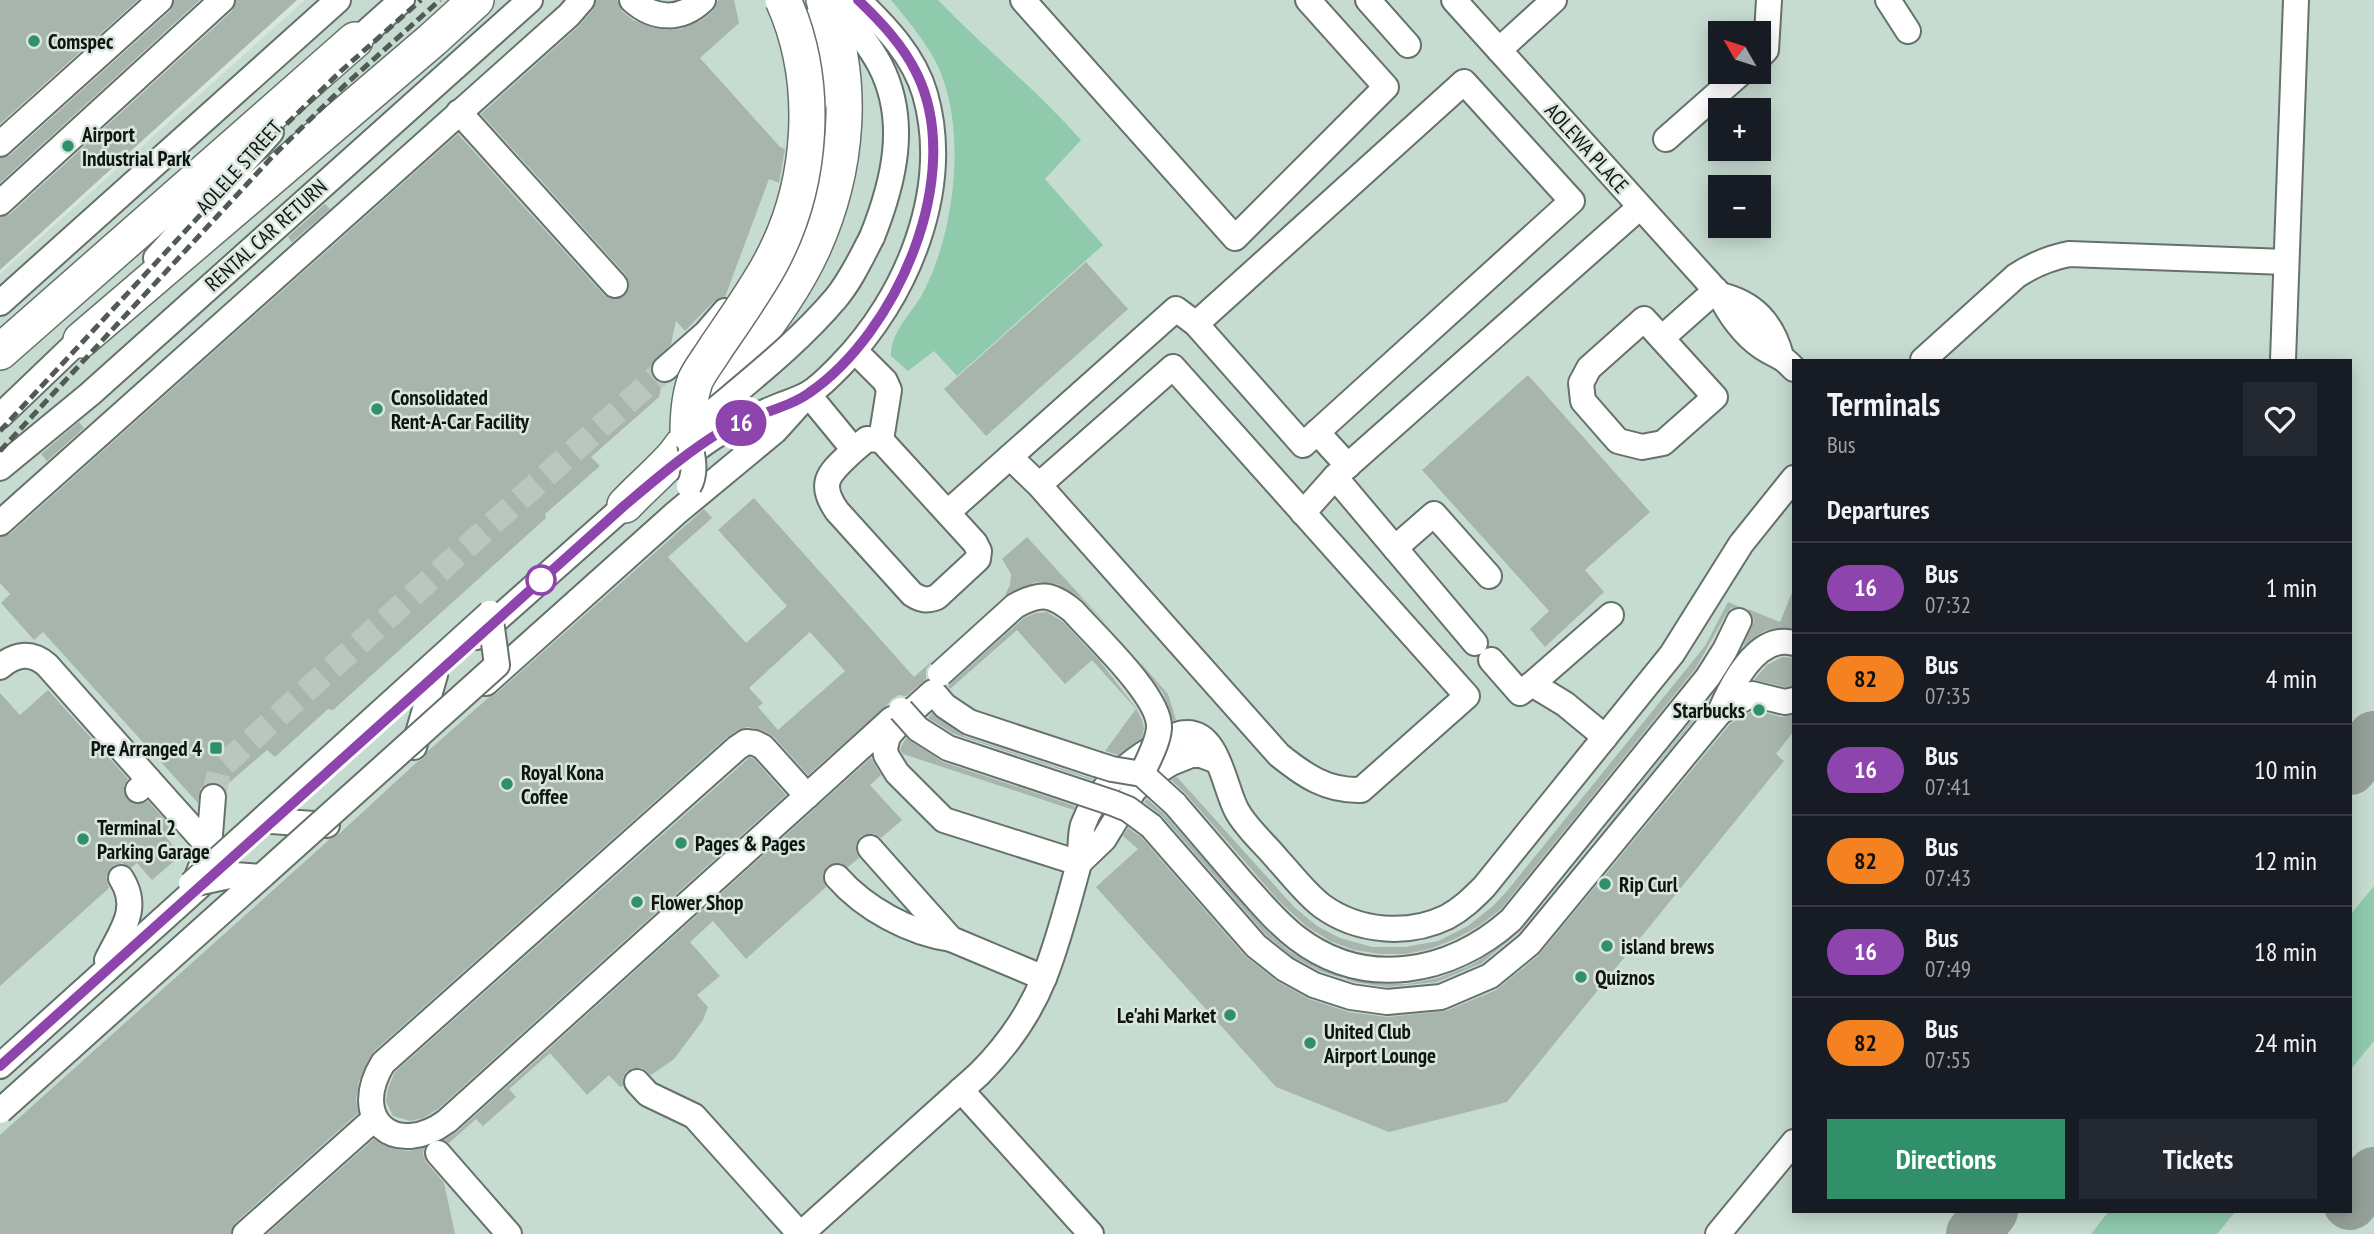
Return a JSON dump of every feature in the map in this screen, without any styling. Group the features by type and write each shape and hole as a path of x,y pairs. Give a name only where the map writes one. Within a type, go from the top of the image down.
{"highway":[{"path":"81,340 476,0"},
{"path":"688,433 689,408 695,380 770,264 787,228 796,197 804,160 806,84 799,49 783,0"},
{"path":"625,505 674,455 787,295 812,250 831,203 843,145 845,110 836,37 824,0"},
{"path":"0,352 355,40"}],"street":[{"path":"0,144 160,0"},
{"path":"0,203 222,0"},
{"path":"0,303 338,0"},
{"name":"AOLELE STREET","path":"0,415 81,340 355,40 402,0"},
{"path":"0,523 582,0"},
{"path":"622,2 655,15 675,16 693,9 703,0"},
{"path":"665,369 706,333 748,276 807,142 821,66 815,0"},
{"path":"0,1066 490,613 814,321 843,288 872,237 891,181 896,158 896,124 881,67 864,39 832,0"},
{"path":"0,1119 676,513 775,431 808,394 855,351 880,318 913,253 931,182 933,154 925,95 918,75 893,36 858,0"},
{"path":"1023,0 1235,238 1386,87 1308,0"},
{"path":"1368,0 1408,45"},
{"name":"AOLEWA PLACE","path":"1454,0 1718,292"},
{"path":"1499,50 1554,0"},
{"path":"1768,21 1769,0"},
{"path":"2283,359 2296,0"},
{"path":"1889,1 1909,31"},
{"name":"RENTAL CAR RETURN","path":"0,468 90,394 529,3"},
{"path":"948,512 1176,309 1196,324 1303,444 1572,201 1464,82 1196,324"},
{"path":"1666,139 1728,84"},
{"path":"459,112 615,285"},
{"path":"1303,513 1342,471 1640,207"},
{"path":"1924,359 2016,276 2049,258 2070,254 2286,262"},
{"path":"1662,338 1718,292 1739,299 1756,312 1776,335 1788,363"},
{"path":"1644,319 1662,338 1715,397 1663,443 1642,447 1618,441 1583,401 1581,383 1589,368 1644,319"},
{"path":"855,351 886,381 889,390 881,440"},
{"path":"1010,457 1039,485 1279,755 1316,782 1333,788 1362,790 1467,696 1173,367 1039,485"},
{"path":"0,1055 107,960 272,821 625,505 723,431 808,394"},
{"path":"808,394 854,450"},
{"path":"1317,432 1395,548 1520,693 1611,615"},
{"path":"0,1111 497,665 681,495 692,479 688,433"},
{"path":"867,439 881,440 948,512 979,551 978,559 937,597 929,600 919,599 912,594 828,498 828,481 834,469 867,439"},
{"path":"637,1082 648,1094 694,1116 800,1234 961,1090 1010,1039 1044,978 1079,863 1085,820 1116,775 1138,757 1178,734 1188,732 1203,736 1211,745 1238,813 1313,898 1329,911 1359,924 1381,928 1407,929 1449,916 1466,905 1484,887 1682,640 1741,544 1792,480"},
{"path":"1395,548 1434,514 1489,576"},
{"path":"807,796 763,747 746,742 737,748 383,1063 371,1086 374,1119 393,1134 405,1136 429,1132 447,1121 857,751 1016,606 1030,598 1049,597 1061,601 1073,611 1151,701 1156,710 1158,728 1142,774"},
{"path":"490,613 497,665"},
{"path":"1079,863 944,820 890,763 885,748 894,727 933,692 963,720 1112,769 1142,774 1175,804 1279,923 1310,947 1336,960 1373,969 1417,968 1475,947 1511,920 1708,677 1739,621"},
{"path":"901,710 918,729 948,748 1128,809 1151,827 1256,946 1285,969 1314,985 1351,997 1387,1002 1432,998 1457,991 1490,976 1529,944 1720,712 1730,689 1753,658 1769,645 1777,642 1792,643"},
{"path":"0,667 20,656 32,655 41,659 144,785 209,847"},
{"path":"414,748 435,676"},
{"path":"1532,684 1565,704 1605,737"},
{"path":"1720,712 1752,694 1785,702 1792,700"},
{"path":"190,890 209,847 213,797"},
{"path":"272,821 327,825"},
{"path":"870,848 951,939"},
{"path":"190,890 234,876 261,877"},
{"path":"107,960 130,914 127,887 121,877"},
{"path":"837,877 873,908 928,936 951,939 1044,978"},
{"path":"48,1076 58,1013"},
{"path":"961,1090 1091,1234"},
{"path":"245,1234 374,1119"},
{"path":"1718,1234 1792,1144"},
{"path":"438,1153 509,1234"}],"shaded area":[{"path":"305,0 2374,0 2374,1234 0,1234 0,274"}],"green space":[{"path":"891,0 938,0 1081,140 1045,179 1103,245 957,376 934,351 908,371 891,356 894,339 924,291 935,267 950,211 955,152 948,96 940,71 924,42"},
{"path":"2374,886 2374,1041 2352,1068 2352,913"},
{"path":"2107,1213 2234,1213 2217,1234 2091,1234"}],"building":[{"path":"0,0 138,0 0,124"},
{"path":"174,0 200,0 0,183 0,158 10,155 170,11"},
{"path":"236,0 297,0 0,270 0,217 10,214 232,11"},
{"name":"Consolidated Rent-A-Car Facility","path":"596,0 617,0 622,11 633,20 669,30 681,29 702,20 713,11 718,0 734,0 739,23 700,58 780,147 785,149 779,183 769,179 725,297 714,301 685,331 676,321 671,344 651,365 653,378 662,383 659,397 591,457 600,466 545,514 546,518 333,710 328,709 275,757 267,750 224,787 215,782 206,784 200,789 198,803 43,632 34,640 1,603 10,594 0,583 0,537 10,534 458,134 604,295 611,299 624,296 629,289 626,275 481,114 579,26 593,10"},
{"path":"325,204 330,209 292,242 288,237"},
{"path":"1086,262 1128,309 986,436 944,389"},
{"path":"1528,375 1650,512 1585,570 1604,592 1545,647 1530,629 1549,611 1422,470"},
{"path":"79,422 84,428 47,461 41,454"},
{"path":"754,498 914,677 932,661 926,670 926,679 906,696 899,695 892,699 808,775 774,737 762,730 747,727 727,737 373,1052 359,1081 356,1100 358,1113 235,1223 231,1234 0,1234 0,1135 424,758 428,751 704,509 712,518 668,557 746,643 787,606 718,530","holes":["810,632 845,671 778,730 758,707 763,703 749,688"]},
{"path":"1027,537 1111,629 1082,599 1057,584 1035,582 1005,595 1011,574 1002,559"},
{"path":"1792,592 1792,628 1764,631 1743,646 1754,621 1748,609 1780,622"},
{"path":"1728,602 1740,607 1731,608 1726,614 1696,668 1501,909 1479,926 1430,949 1405,954 1354,950 1330,941 1306,926 1279,901 1171,780 1177,777 1294,907 1317,926 1340,938 1372,947 1405,947 1438,941 1468,926 1507,891 1705,646"},
{"path":"1047,612 1063,622 1099,660 1136,708 1142,720 1142,738 1118,755 1105,751 1136,709 1092,660 1065,684 1017,630 950,689 948,686 1024,618"},
{"path":"1782,657 1792,658 1792,686 1754,680 1767,665"},
{"path":"1138,660 1168,694 1176,720 1173,721 1163,693"},
{"name":"Terminal 2 Parking Garage","path":"48,690 128,779 124,786 127,799 134,804 148,801 174,830 166,837 181,855 152,880 137,863 131,868 122,863 114,865 106,877 109,888 0,986 0,693 20,715"},
{"path":"1710,698 1707,704 1573,868"},
{"path":"1754,710 1782,717 1792,715 1792,734 1776,754 1784,761 1507,1102 1389,1132 1276,1087 1096,887 1138,849 1123,836 1128,828 1141,837 1245,956 1278,982 1309,999 1349,1012 1388,1017 1446,1011 1496,990 1538,956 1730,724"},
{"path":"932,713 964,736 1093,779 954,734 928,718"},
{"path":"906,738 943,762 1075,806 1074,810 903,754 900,749"},
{"path":"750,757 786,795 438,1109 423,1118 410,1121 393,1116 386,1101 395,1072"},
{"path":"871,758 881,775 870,785 902,820 881,838 874,834 861,836 856,844 859,858 848,867 840,863 827,866 823,874 826,887 746,959 713,921 690,942 720,976 697,995 708,1007 703,1020 674,1059 651,1075 642,1068 633,1068 626,1072 623,1086 620,1087 609,1075 587,1095 550,1053 509,1089 516,1097 483,1126 476,1119 449,1143 444,1140 457,1132"},
{"path":"1147,799 1164,814 1272,936 1289,951 1316,967 1345,979 1379,984 1407,984 1438,978 1469,966 1519,932 1482,963 1437,982 1387,987 1354,982 1320,971 1293,957 1266,935 1162,816 1144,802"},
{"path":"374,1139 394,1149 409,1151 424,1148 426,1162 444,1183 455,1234 267,1234"}],"taxiway":[{"path":"2352,766 2374,738"},
{"path":"2352,1201 2374,1174"},
{"path":"1973,1234 1989,1213"}],"tunnel":[{"path":"213,797 220,768 665,369"}],"railway":[{"path":"0,431 266,144 341,71 421,0"},
{"path":"0,451 273,156 347,83 440,0"}],"bus line":[{"name":"16","path":"0,1066 625,505 723,431 808,394 855,351 880,318 913,253 931,182 933,154 925,95 918,75 893,36 858,0"}],"place":[{"name":"Comspec","path":"34,41"},
{"name":"Airport Industrial Park","path":"68,146"},
{"name":"Consolidated Rent-A-Car Facility","path":"377,409"},
{"name":"Starbucks","path":"1759,710"},
{"name":"Pre Arranged 4","path":"216,748"},
{"name":"Royal Kona Coffee","path":"507,784"},
{"name":"Terminal 2 Parking Garage","path":"83,839"},
{"name":"Pages & Pages","path":"681,843"},
{"name":"Rip Curl","path":"1605,884"},
{"name":"Flower Shop","path":"637,902"},
{"name":"island brews","path":"1607,946"},
{"name":"Quiznos","path":"1581,977"},
{"name":"Le'ahi Market","path":"1230,1015"},
{"name":"United Club Airport Lounge","path":"1310,1043"}]}
